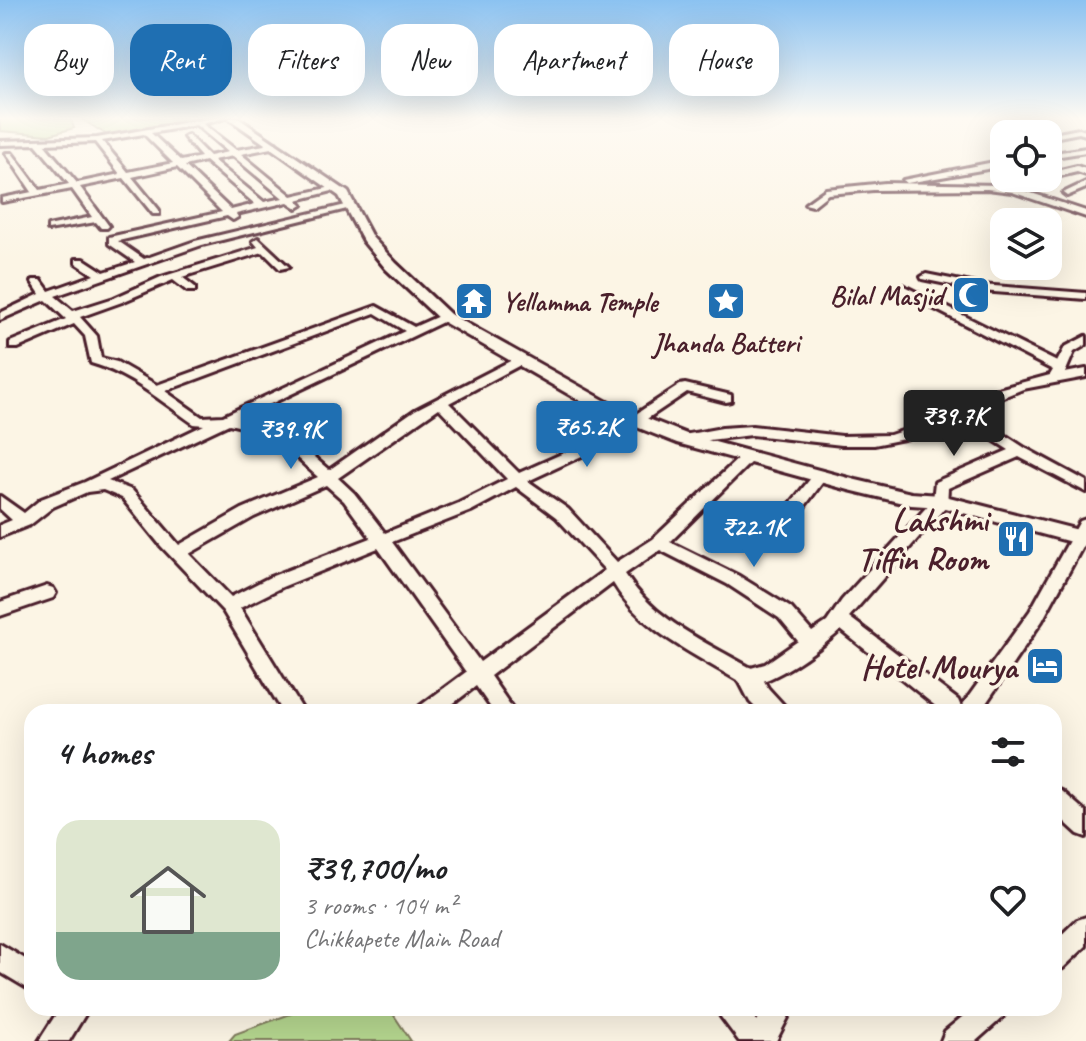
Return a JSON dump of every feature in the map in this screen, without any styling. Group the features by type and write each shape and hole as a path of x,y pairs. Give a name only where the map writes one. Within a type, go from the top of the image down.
{"street":[{"path":"15,167 38,193"},
{"path":"51,228 101,222 58,167"},
{"path":"121,167 156,212"},
{"path":"5,200 166,167"},
{"path":"181,167 284,267"},
{"path":"216,167 263,206"},
{"path":"253,167 309,217"},
{"path":"304,167 344,194 367,238 391,266 445,317 607,409 683,439 820,476 911,499 941,501 1083,533 1036,616 975,704"},
{"path":"876,188 986,167"},
{"path":"1062,174 1082,171"},
{"path":"1067,193 1086,185"},
{"path":"810,204 826,192 876,188 990,188"},
{"path":"142,262 113,239 336,189"},
{"path":"1013,192 1086,214"},
{"path":"0,317 41,289 104,277 199,243 350,207"},
{"path":"14,345 174,276 265,248"},
{"path":"80,261 104,277"},
{"path":"174,276 191,289"},
{"path":"926,277 981,288 1086,296"},
{"path":"902,288 1058,373"},
{"path":"41,289 72,318 88,328 97,346 95,360 113,365 199,421 229,420 258,426 285,439 349,497 499,704"},
{"path":"155,390 376,309 414,332"},
{"path":"0,531 24,521 47,503 445,317"},
{"path":"1058,373 1069,350 1086,340"},
{"path":"178,553 248,513 328,478 440,402 520,360"},
{"path":"683,439 713,433 759,431 841,441 889,440 921,431 982,399 1058,373 1086,373"},
{"path":"229,606 276,582 465,507 638,421 685,388 726,398"},
{"path":"440,402 517,480 562,513 654,621 749,677 759,695 769,704"},
{"path":"958,411 1020,451 1086,487"},
{"path":"749,677 771,670 833,627 941,501 940,486 1020,451"},
{"path":"438,704 615,572 659,543 748,457"},
{"path":"776,533 820,476"},
{"path":"84,487 104,485 127,494 229,606 289,704"},
{"path":"0,501 24,521"},
{"path":"659,543 733,580 785,613 811,643"},
{"path":"0,609 47,593"},
{"path":"839,619 948,704"},
{"path":"1062,805 1086,826"},
{"path":"1062,952 1086,929"},
{"path":"0,957 24,973"},
{"path":"53,1041 70,1016"},
{"path":"737,1016 758,1041 775,1016"},
{"path":"955,1041 985,1016"}],"green space":[{"path":"285,1016 394,1016 411,1041 229,1041 235,1034"}],"place":[{"name":"Bilal Masjid","path":"971,295"},
{"name":"Yellamma Temple","path":"474,301"},
{"name":"Jhanda Batteri","path":"726,301"},
{"name":"Lakshmi Tiffin Room","path":"1016,539"},
{"name":"Hotel Mourya","path":"1045,666"}]}
